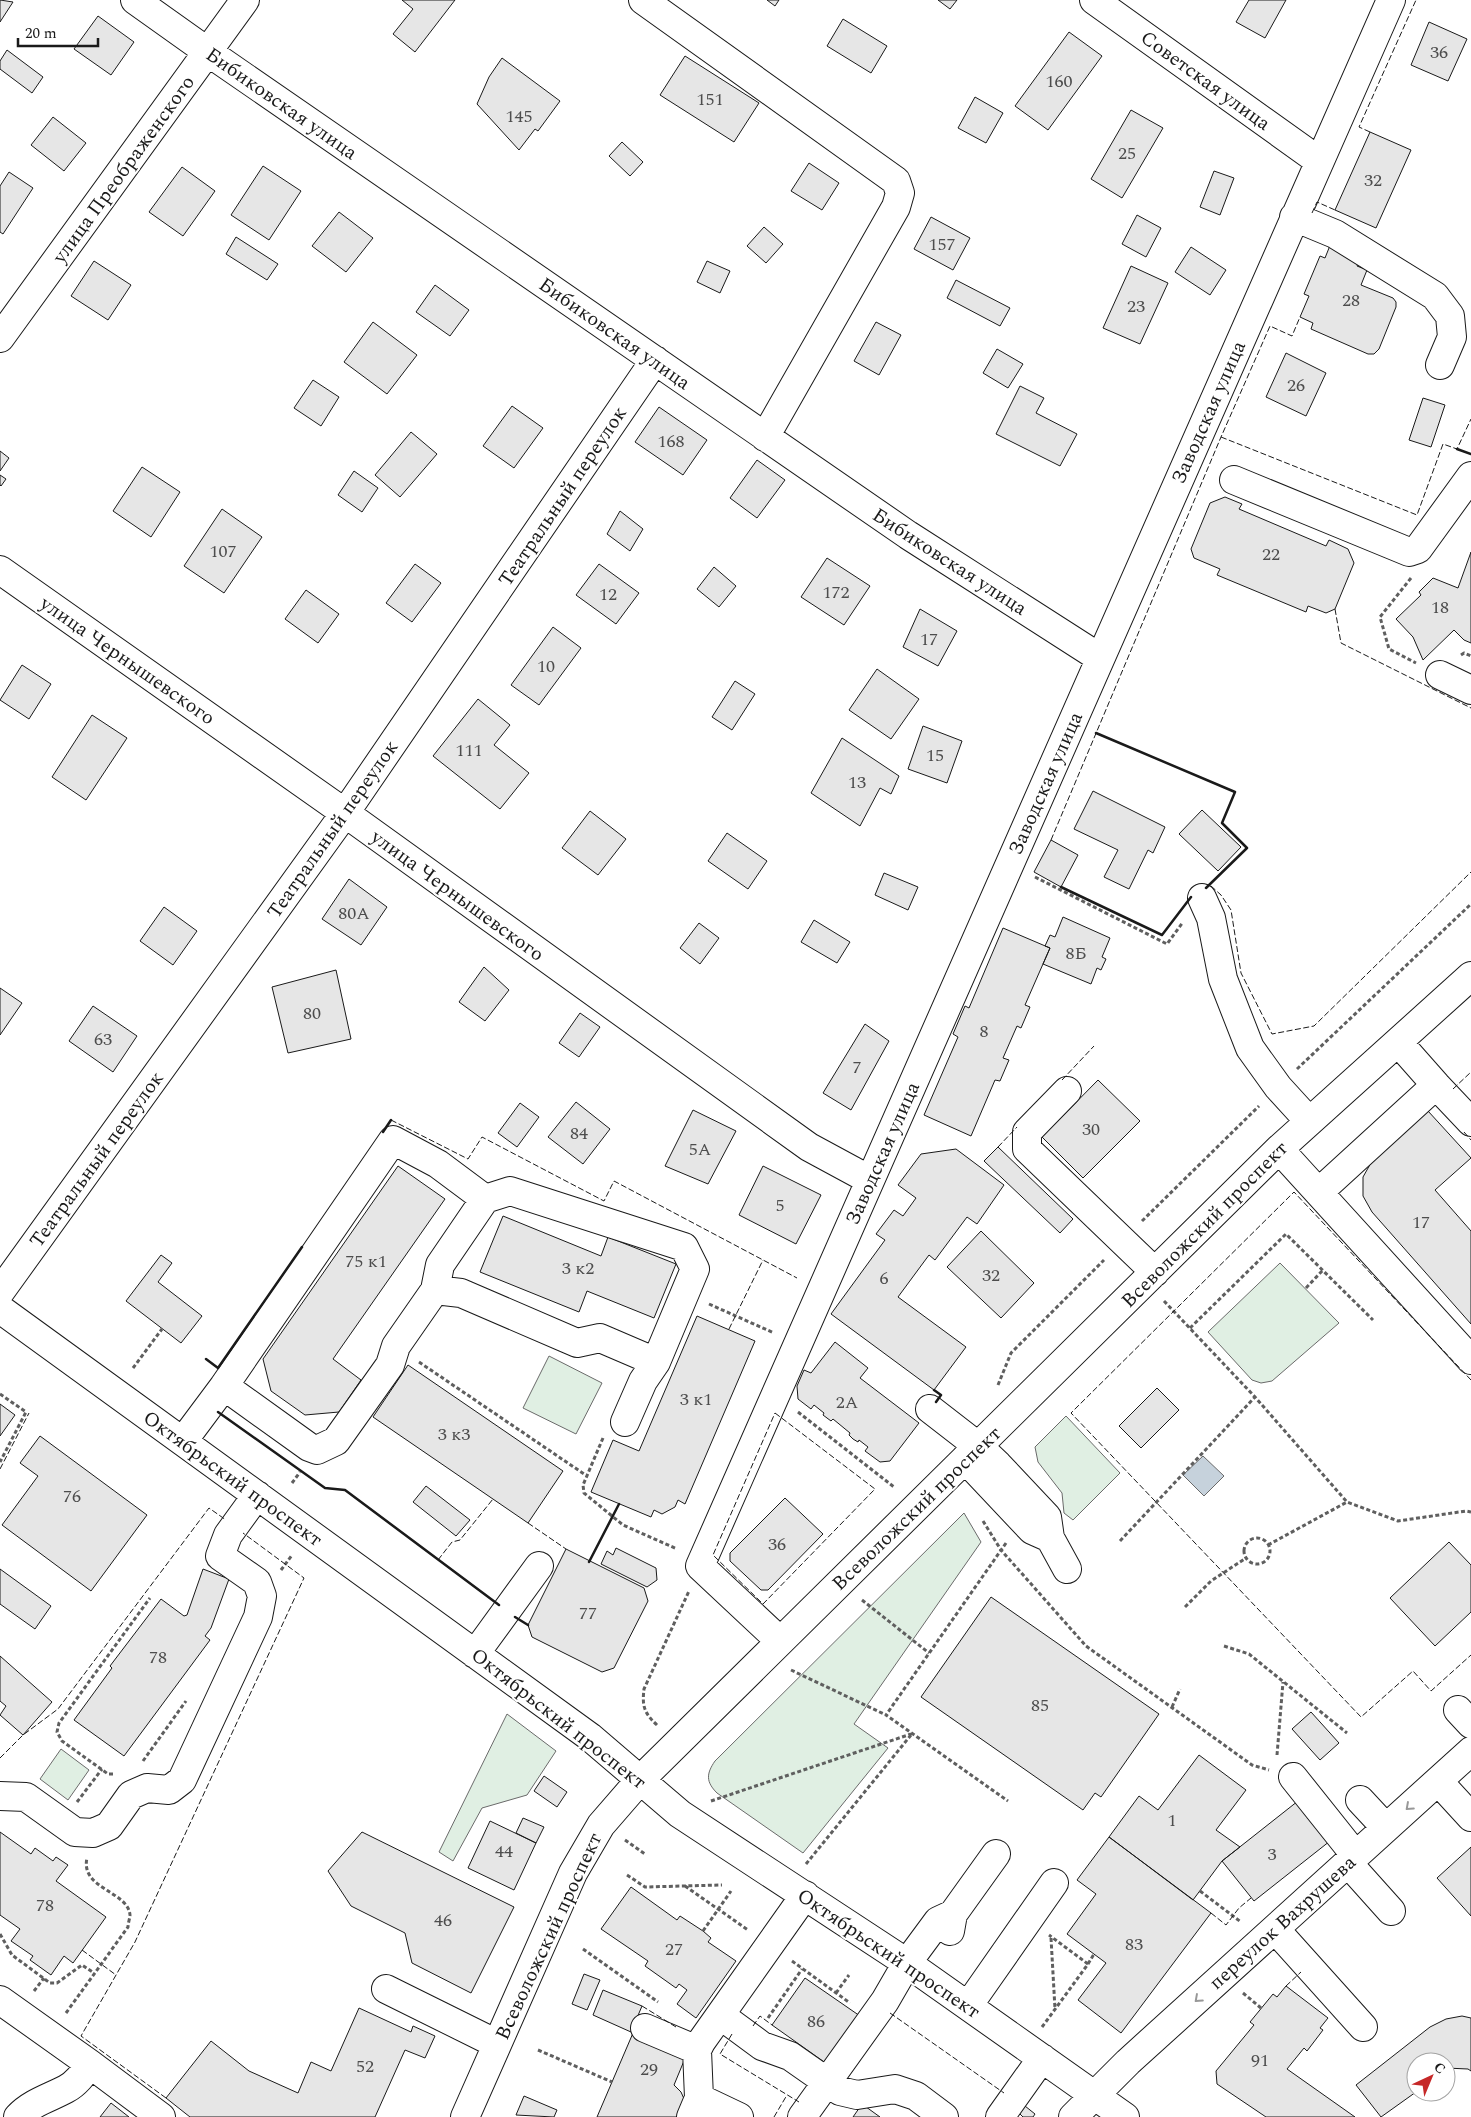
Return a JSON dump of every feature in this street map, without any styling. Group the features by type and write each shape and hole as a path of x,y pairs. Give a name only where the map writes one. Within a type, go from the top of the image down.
{"street":[{"name":"Бибиковская улица","path":"135,0 908,535 1100,658"},
{"name":"улица Преображенского","path":"0,338 245,0"},
{"path":"643,0 896,181 900,193 896,207 765,437"},
{"name":"Советская улица","path":"1094,0 1319,161"},
{"name":"Заводская улица","path":"702,1563 1391,0"},
{"path":"1294,217 1335,234 1435,296 1450,316 1452,337 1440,365"},
{"name":"Театральный переулок","path":"0,1292 345,813 655,360"},
{"path":"1234,480 1409,552 1418,549 1471,476"},
{"name":"улица Чернышевского","path":"0,570 345,813 809,1147 870,1180"},
{"path":"1440,675 1471,690"},
{"path":"1202,898 1211,918 1223,979 1250,1048 1278,1087 1309,1121"},
{"name":"Всеволожский проспект","path":"465,2117 573,1873 601,1825 640,1780 1279,1149 1471,976"},
{"path":"1398,1042 1471,1122"},
{"path":"1318,1192 1436,1085"},
{"path":"1066,1091 1027,1132 1027,1149 1155,1272"},
{"path":"183,1442 224,1386 393,1140 438,1164 486,1199"},
{"path":"1279,1149 1471,1360"},
{"path":"224,1386 309,1447 316,1450 336,1441 390,1365 396,1346 435,1290 440,1265 486,1199 510,1191 684,1247 696,1269 656,1362 643,1381 625,1422"},
{"path":"435,1290 461,1293 578,1343 600,1338 656,1362"},
{"name":"Октябрьский проспект","path":"0,1309 590,1737 680,1814 913,1968 1125,2117"},
{"path":"930,1409 972,1453 1047,1517 1050,1538 1067,1569"},
{"path":"972,1453 1032,1530 1050,1538"},
{"path":"0,1796 26,1797 75,1832 93,1833 109,1826 131,1795 147,1788 169,1790 182,1780 258,1617 262,1596 256,1582 220,1556 228,1535 257,1495"},
{"path":"702,1563 780,1641"},
{"path":"475,1654 539,1566"},
{"name":"переулок Вахрушева","path":"1074,2117 1262,1929 1352,1860 1471,1751"},
{"path":"1284,1775 1390,1911"},
{"path":"1438,1781 1471,1817"},
{"path":"1360,1800 1386,1828"},
{"path":"802,2117 885,2001 913,1968 950,1930 952,1914 996,1854"},
{"path":"968,2006 1054,1883"},
{"path":"739,2117 695,2108 697,2050 805,1895"},
{"path":"1262,1929 1363,2027"},
{"path":"386,1989 497,2044"},
{"path":"0,2000 161,2117"},
{"path":"720,2015 762,2046 790,2056 840,2091 857,2095 895,2088 916,2096 944,2117"},
{"path":"645,2028 697,2050"},
{"path":"1000,2117 1035,2053"},
{"path":"34,2113 80,2078 90,2064"}],"path":[{"path":"1416,573 1380,617 1389,649 1440,675"},
{"path":"1009,864 1167,944 1202,898"},
{"path":"1190,1328 1286,1234 1373,1320"},
{"path":"998,1385 1011,1353 1123,1240"},
{"path":"1306,1288 1323,1270"},
{"path":"686,1293 798,1344"},
{"path":"1164,1301 1256,1397 1347,1502 1398,1521 1466,1511 1471,1512"},
{"path":"133,1368 162,1328"},
{"path":"396,1346 587,1476"},
{"path":"0,1394 26,1412 0,1462"},
{"path":"1120,1541 1256,1397"},
{"path":"794,1410 894,1487"},
{"path":"625,1422 604,1436 583,1485 584,1493 623,1525 702,1563 644,1689 642,1705 650,1719"},
{"path":"1268,1545 1347,1502"},
{"path":"982,1518 1001,1550 1086,1646 1252,1765 1284,1775 1283,1681"},
{"path":"886,1715 1023,1520"},
{"path":"1257,1538 1263,1540 1268,1545 1270,1551 1264,1562 1258,1564 1246,1558 1244,1552 1250,1540 1257,1538"},
{"path":"262,1596 295,1550"},
{"path":"1185,1607 1210,1581 1246,1558"},
{"path":"116,1774 108,1774 62,1741 58,1732 59,1723 150,1598"},
{"path":"862,1600 929,1653"},
{"path":"1224,1646 1249,1654 1347,1733"},
{"path":"791,1670 886,1715 1008,1800"},
{"path":"1172,1707 1180,1689"},
{"path":"143,1761 188,1698"},
{"path":"711,1801 912,1734"},
{"path":"804,1866 912,1734"},
{"path":"62,1823 102,1769"},
{"path":"63,2017 128,1926 130,1914 124,1903 92,1880 86,1864 93,1833"},
{"path":"622,1838 645,1854"},
{"path":"627,1875 645,1887 722,1885"},
{"path":"703,1931 731,1891"},
{"path":"1200,1891 1262,1929"},
{"path":"0,1934 12,1955 50,1983 57,1983 82,1965 94,1973"},
{"path":"1050,1936 1055,2010"},
{"path":"1065,1947 1088,1964"},
{"path":"583,1949 665,2006"},
{"path":"1035,2053 1055,2010 1094,1954"},
{"path":"766,2021 802,1969"},
{"path":"836,1993 849,1975"},
{"path":"1236,1988 1261,2008"},
{"path":"538,2050 612,2082"}],"green space":[{"path":"1280,1263 1339,1323 1272,1381 1261,1383 1252,1380 1208,1332"},
{"path":"549,1356 602,1383 576,1434 523,1408"},
{"path":"1066,1416 1120,1473 1073,1520 1064,1513 1062,1493 1038,1462 1035,1447"},
{"path":"964,1513 981,1542 854,1724 888,1748 803,1853 717,1793 708,1778 710,1770 715,1761"},
{"path":"507,1714 556,1751 527,1795 482,1808 453,1861 439,1852"},
{"path":"61,1749 89,1770 68,1800 40,1779"}],"shaded area":[{"path":"1203,1456 1224,1476 1204,1496 1183,1475"}],"building":[{"path":"0,0 13,2 0,22"},
{"path":"402,0 455,0 415,52 393,34 413,9"},
{"path":"767,0 779,0 775,6"},
{"path":"938,0 957,0 950,9"},
{"path":"1249,0 1286,0 1265,38 1236,22"},
{"path":"98,16 134,42 111,75 74,49"},
{"path":"843,19 887,46 871,73 827,46"},
{"path":"1429,22 1467,39 1448,81 1411,65"},
{"path":"1069,32 1102,56 1048,130 1015,106"},
{"path":"7,50 43,77 32,93 0,69 0,61"},
{"path":"685,56 759,103 734,142 660,95"},
{"path":"502,58 560,101 538,131 535,129 519,150 477,104 489,77"},
{"path":"975,97 1003,113 986,143 958,128"},
{"path":"1131,110 1163,128 1122,198 1091,179"},
{"path":"53,117 86,143 64,171 31,145"},
{"path":"1370,132 1411,150 1376,228 1335,210"},
{"path":"622,142 643,162 630,176 609,156"},
{"path":"809,163 839,183 822,210 791,191"},
{"path":"263,166 301,191 269,240 231,215"},
{"path":"182,167 215,191 183,236 149,212"},
{"path":"1214,171 1234,178 1220,215 1200,207"},
{"path":"9,172 33,188 3,234 0,232 0,186"},
{"path":"339,212 373,238 346,272 312,246"},
{"path":"1137,215 1161,228 1146,257 1122,244"},
{"path":"931,217 970,238 953,270 914,249"},
{"path":"764,227 783,244 766,263 747,246"},
{"path":"236,237 278,264 267,280 226,254"},
{"path":"1331,243 1361,256 1357,266 1367,270 1361,285 1393,298 1396,302 1396,307 1379,349 1374,354 1368,354 1311,329 1313,323 1300,317 1309,296 1304,294 1320,256 1325,258"},
{"path":"1191,247 1226,270 1210,295 1175,272"},
{"path":"94,261 131,285 108,320 71,296"},
{"path":"707,261 730,271 720,293 697,282"},
{"path":"1131,266 1168,283 1140,344 1103,328"},
{"path":"956,280 1010,308 1000,326 947,298"},
{"path":"435,285 469,310 450,336 416,312"},
{"path":"373,322 417,355 387,394 344,362"},
{"path":"876,322 901,335 879,375 854,361"},
{"path":"997,349 1023,364 1008,388 983,373"},
{"path":"1286,353 1326,373 1306,416 1266,397"},
{"path":"313,380 339,397 321,426 294,408"},
{"path":"1020,386 1044,398 1036,413 1077,434 1060,466 996,434"},
{"path":"1423,398 1445,405 1431,447 1409,440"},
{"path":"512,406 543,428 514,468 483,446"},
{"path":"659,407 707,440 683,475 635,442"},
{"path":"411,432 437,454 400,497 375,475"},
{"path":"0,451 9,458 0,471"},
{"path":"757,460 785,480 757,518 730,498"},
{"path":"142,467 180,492 151,537 113,511"},
{"path":"354,471 378,488 362,512 338,495"},
{"path":"0,475 6,479 1,486 0,485"},
{"path":"1225,497 1242,504 1239,509 1326,546 1329,540 1348,549 1354,563 1335,609 1326,613 1308,606 1306,612 1217,575 1220,569 1194,558 1191,549 1210,503"},
{"path":"222,509 262,537 224,593 184,566"},
{"path":"620,511 643,529 630,551 607,534"},
{"path":"1471,552 1471,643 1464,640 1454,630 1423,660 1413,637 1396,619 1421,595 1419,592 1433,578 1458,588"},
{"path":"827,558 870,586 844,625 801,597"},
{"path":"415,564 441,583 412,622 386,603"},
{"path":"599,564 639,593 616,624 576,595"},
{"path":"714,567 736,586 719,607 697,589"},
{"path":"306,590 339,614 318,643 285,619"},
{"path":"920,609 957,631 938,666 903,647"},
{"path":"553,627 581,648 539,705 511,685"},
{"path":"22,665 51,684 29,719 0,700"},
{"path":"877,669 919,699 891,739 849,710"},
{"path":"735,681 755,694 732,730 712,717"},
{"path":"478,699 510,725 494,745 529,773 500,809 433,756"},
{"path":"92,715 127,738 86,800 52,777"},
{"path":"923,726 962,741 947,783 908,769"},
{"path":"842,738 899,776 891,794 880,788 860,826 811,793"},
{"path":"1093,791 1165,827 1153,853 1148,850 1129,889 1104,877 1118,850 1074,829"},
{"path":"1202,810 1241,847 1218,871 1179,834"},
{"path":"590,811 626,839 598,875 562,848"},
{"path":"727,833 767,861 748,889 708,861"},
{"path":"1051,840 1078,855 1061,887 1034,872"},
{"path":"884,873 918,887 908,910 875,895"},
{"path":"349,879 387,907 361,945 322,919"},
{"path":"164,907 197,931 173,965 140,941"},
{"path":"1063,917 1110,938 1102,957 1106,959 1101,970 1097,968 1091,984 1043,964 1050,948 1045,946 1050,935 1055,937"},
{"path":"814,920 850,942 837,963 801,942"},
{"path":"699,923 719,938 700,964 680,948"},
{"path":"1003,928 1050,948 1025,1005 1030,1007 1021,1028 1017,1026 1003,1058 1009,1060 1000,1081 995,1080 971,1136 924,1115 958,1037 953,1034 965,1006 969,1008"},
{"path":"484,967 509,990 485,1021 459,1002"},
{"path":"336,970 351,1039 288,1053 272,987"},
{"path":"0,988 22,1003 0,1035"},
{"path":"93,1006 137,1036 113,1072 69,1041"},
{"path":"580,1013 600,1027 579,1057 559,1043"},
{"path":"865,1024 889,1041 851,1110 823,1093"},
{"path":"1098,1080 1140,1121 1083,1178 1042,1137"},
{"path":"576,1102 610,1129 583,1164 548,1137"},
{"path":"520,1103 539,1117 517,1147 498,1133"},
{"path":"693,1110 736,1131 708,1184 665,1166"},
{"path":"1428,1111 1471,1158 1435,1190 1471,1231 1471,1324 1372,1212 1363,1196 1363,1177 1372,1161"},
{"path":"998,1147 1073,1219 1060,1233 984,1161"},
{"path":"956,1149 1004,1185 977,1224 967,1217 935,1260 929,1255 898,1297 966,1347 934,1390 831,1314 885,1240 876,1234 894,1210 903,1216 916,1198 898,1185 921,1154"},
{"path":"398,1166 445,1199 333,1359 361,1380 339,1412 305,1415 271,1391 263,1359"},
{"path":"763,1166 821,1195 796,1244 739,1215"},
{"path":"503,1216 601,1256 608,1237 676,1264 654,1318 587,1291 579,1312 480,1272"},
{"path":"981,1231 1034,1283 1001,1318 947,1267"},
{"path":"161,1255 172,1263 158,1282 202,1316 181,1343 126,1301"},
{"path":"697,1316 755,1341 685,1504 678,1500 675,1507 662,1514 654,1510 651,1517 591,1492 613,1440 639,1451"},
{"path":"835,1342 868,1368 860,1378 919,1423 890,1461 880,1462 865,1451 868,1447 859,1440 858,1442 853,1439 849,1435 850,1433 833,1419 831,1421 814,1405 811,1409 798,1399 797,1386 804,1370 811,1373"},
{"path":"408,1365 563,1471 528,1523 373,1417"},
{"path":"1157,1388 1179,1410 1141,1448 1119,1426"},
{"path":"0,1404 15,1415 0,1436"},
{"path":"40,1436 147,1515 91,1591 2,1525 38,1476 20,1463"},
{"path":"426,1486 470,1520 456,1536 413,1502"},
{"path":"785,1498 823,1534 768,1590 761,1590 730,1561 730,1553"},
{"path":"1449,1542 1471,1565 1471,1612 1435,1646 1390,1598"},
{"path":"616,1548 656,1568 657,1580 647,1587 601,1564 607,1551 613,1555"},
{"path":"566,1549 644,1588 648,1601 614,1668 602,1672 532,1637 528,1625"},
{"path":"0,1569 51,1606 35,1629 0,1604"},
{"path":"203,1569 229,1579 211,1628 205,1636 210,1640 124,1756 74,1720 112,1668 110,1666 161,1599 184,1616 187,1615"},
{"path":"991,1597 1159,1714 1101,1797 1095,1793 1083,1810 921,1697"},
{"path":"0,1656 52,1702 23,1735 0,1715 6,1706 0,1701"},
{"path":"1311,1712 1339,1743 1320,1760 1292,1729"},
{"path":"1199,1755 1246,1790 1216,1830 1240,1847 1222,1861 1193,1900 1109,1837 1139,1796 1158,1810"},
{"path":"544,1776 567,1792 557,1807 534,1791"},
{"path":"1298,1801 1330,1841 1254,1901 1222,1861"},
{"path":"523,1818 544,1827 536,1843 516,1833"},
{"path":"490,1821 536,1843 514,1890 468,1868"},
{"path":"0,1832 31,1854 35,1848 53,1861 56,1857 68,1865 56,1881 106,1917 73,1963 64,1956 51,1975 30,1960 33,1956 11,1941 20,1929 0,1915"},
{"path":"362,1832 514,1907 471,1993 412,1963 405,1933 351,1906 328,1871"},
{"path":"1109,1837 1211,1913 1121,2033 1078,2000 1106,1963 1067,1934 1096,1894 1077,1880"},
{"path":"1471,1847 1471,1916 1437,1878"},
{"path":"631,1887 677,1920 680,1916 703,1931 711,1938 708,1942 736,1961 696,2018 677,2004 687,1990 679,1984 676,1988 645,1966 648,1961 601,1929"},
{"path":"584,1974 600,1980 587,2010 572,2004"},
{"path":"805,1978 860,2016 827,2064 772,2025"},
{"path":"1286,1986 1328,2018 1320,2028 1323,2030 1307,2051 1304,2048 1287,2069 1355,2117 1266,2117 1217,2084 1216,2071 1254,2025 1250,2022 1273,1994 1277,1997"},
{"path":"603,1990 642,2006 631,2032 593,2015"},
{"path":"359,2008 411,2032 413,2026 435,2036 425,2058 405,2050 375,2117 190,2117 166,2098 211,2041 249,2071 298,2093 311,2062 331,2071"},
{"path":"1462,2016 1471,2018 1471,2071 1456,2068 1456,2052 1406,2052 1406,2099 1381,2117 1356,2085 1430,2027 1446,2019"},
{"path":"633,2033 686,2056 674,2085 681,2092 685,2101 680,2117 597,2117"},
{"path":"524,2096 557,2110 554,2117 516,2115"},
{"path":"111,2103 129,2117 100,2117"},
{"path":"862,2104 880,2117 853,2117"},
{"path":"1025,2106 1035,2114 1033,2117 1023,2117 1019,2113"}],"fence":[{"path":"1370,132 1359,127 1416,0"},
{"path":"1312,213 1317,202 1335,210"},
{"path":"1051,840 1221,437 1270,326 1292,336 1300,317"},
{"path":"1221,437 1417,515 1443,444 1457,449 1471,419"},
{"path":"1335,609 1341,643 1471,708"},
{"path":"1211,886 1221,895 1231,910 1241,973 1272,1034 1314,1026 1471,872"},
{"path":"1062,1080 1094,1046"},
{"path":"1453,1089 1471,1072"},
{"path":"391,1120 468,1159 482,1137 604,1201 614,1181 797,1278"},
{"path":"998,1147 1017,1127"},
{"path":"1464,1132 1471,1140"},
{"path":"1471,1380 1294,1192 1071,1413 1361,1717 1413,1671 1431,1691 1471,1655"},
{"path":"729,1329 763,1260"},
{"path":"0,1469 29,1413"},
{"path":"775,1413 875,1489 763,1604 713,1555 775,1413"},
{"path":"438,1560 452,1542 460,1540 493,1499"},
{"path":"0,1758 23,1735 58,1709 209,1508 226,1520"},
{"path":"528,1523 566,1549"},
{"path":"166,2098 81,2036 135,1942 304,1578 243,1533"},
{"path":"1211,1913 1226,1925 1239,1908 1251,1898"},
{"path":"82,1950 116,1975"},
{"path":"1286,1986 1301,1972"},
{"path":"642,2006 676,2027"},
{"path":"890,2013 1004,2093"},
{"path":"753,2026 760,2016 772,2025"},
{"path":"732,2034 720,2054 799,2102"},
{"path":"774,2117 787,2095"}],"wall":[{"path":"1457,449 1471,454"},
{"path":"1096,733 1235,792 1222,823 1247,848 1206,888"},
{"path":"1061,887 1162,935 1191,897"},
{"path":"383,1132 391,1120"},
{"path":"206,1359 218,1368 302,1247"},
{"path":"934,1390 941,1395 936,1402"},
{"path":"218,1412 325,1488 345,1490 499,1605"},
{"path":"589,1562 619,1504"},
{"path":"515,1617 528,1625"}]}
